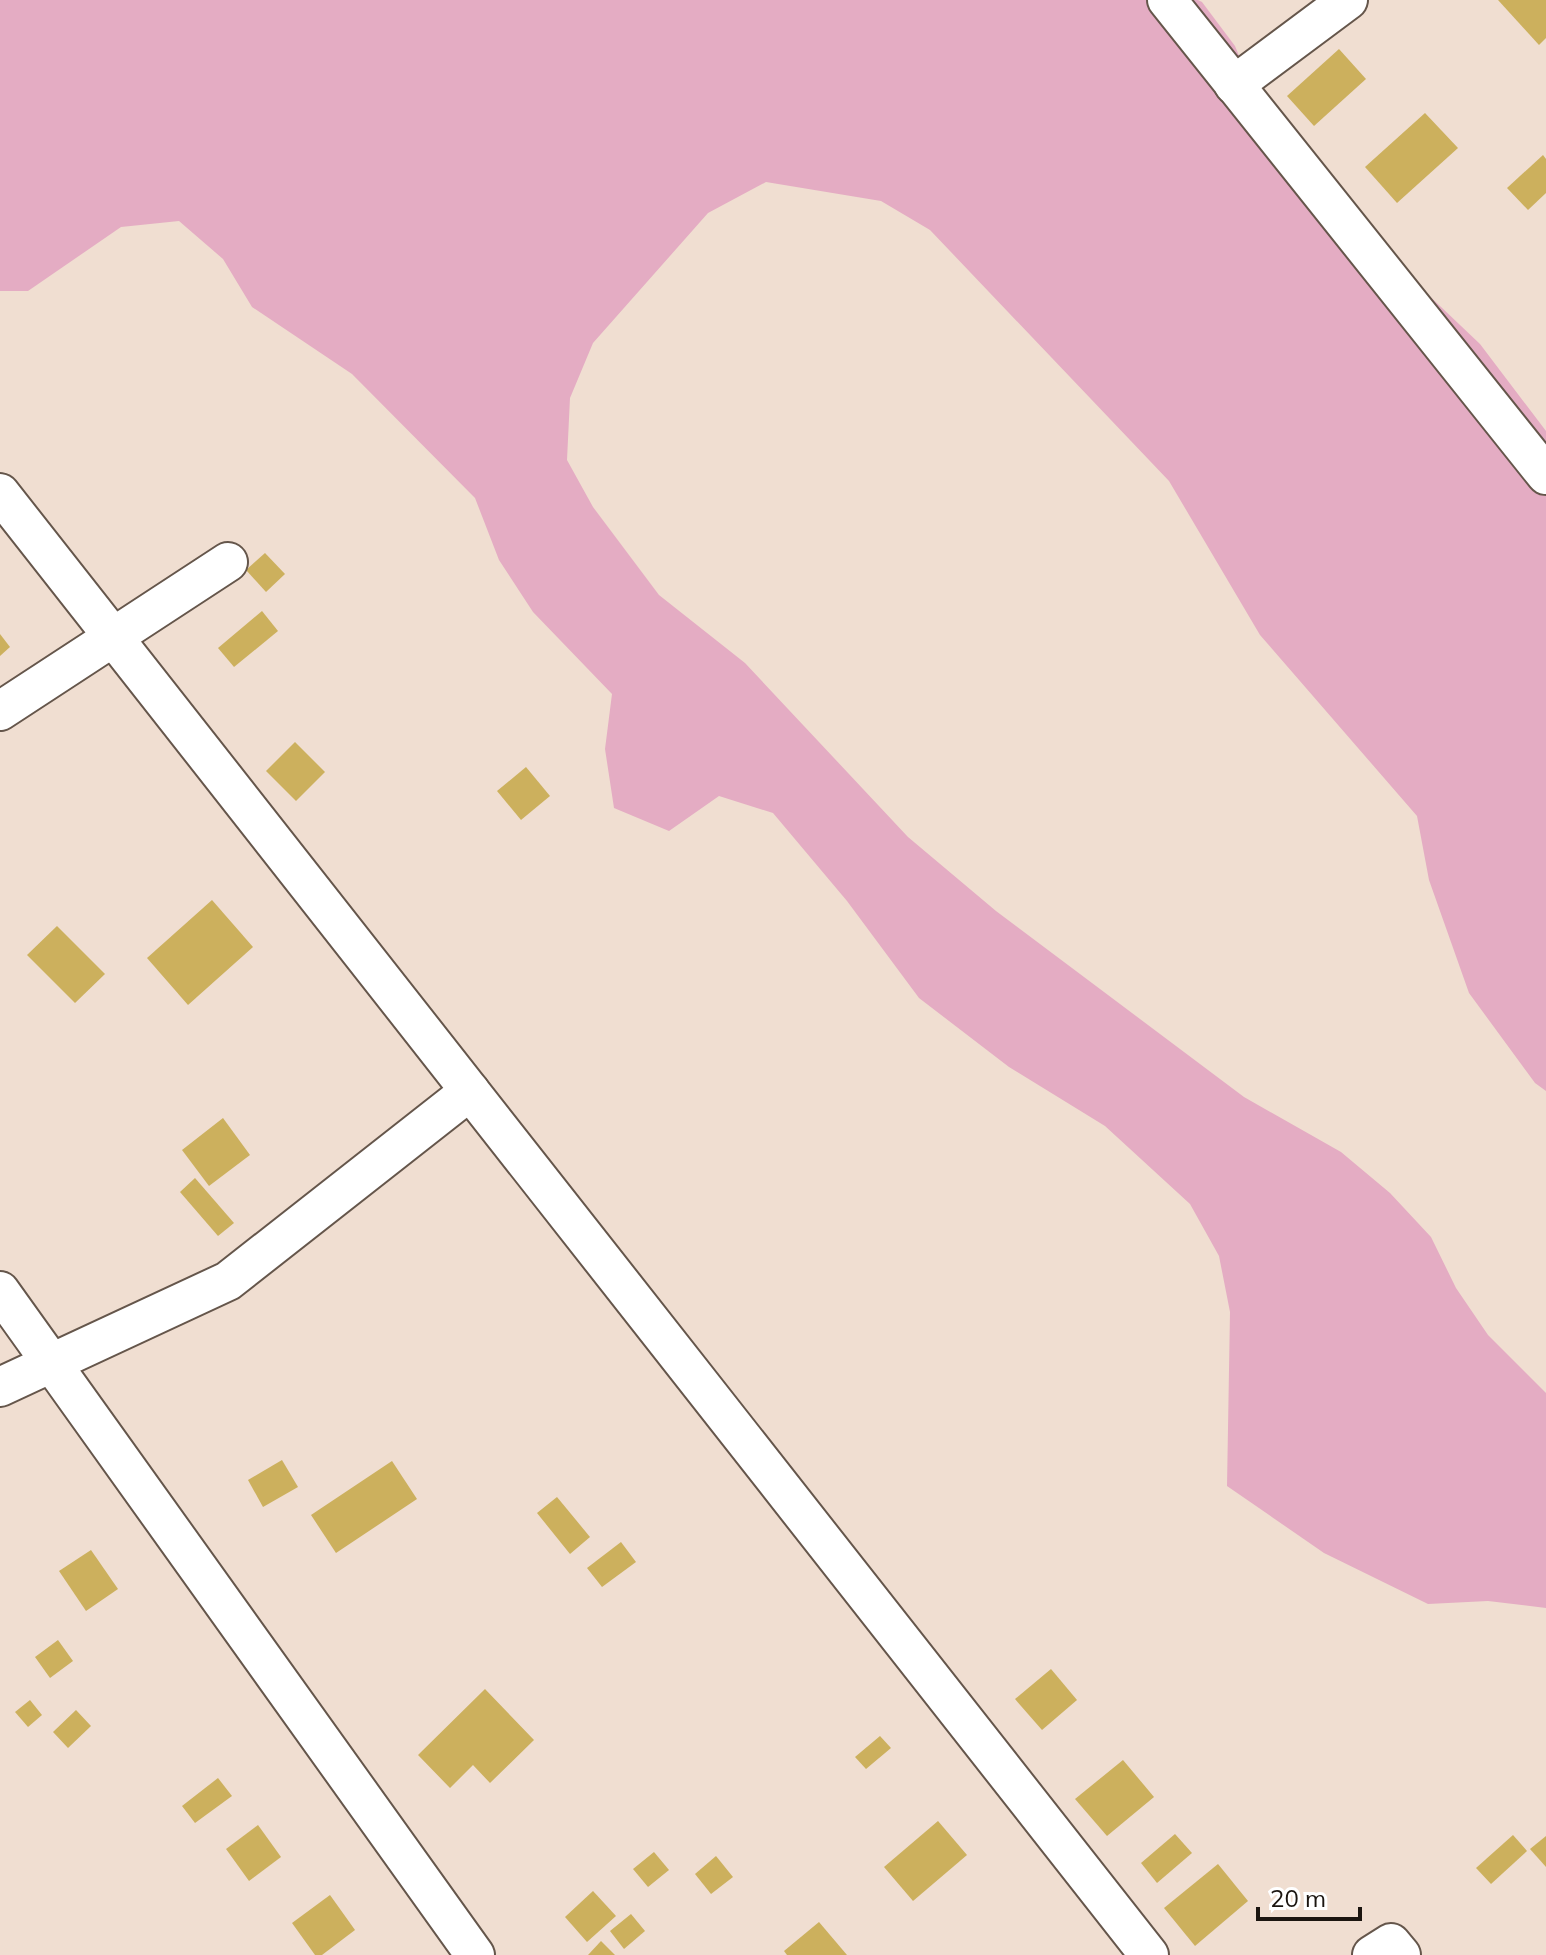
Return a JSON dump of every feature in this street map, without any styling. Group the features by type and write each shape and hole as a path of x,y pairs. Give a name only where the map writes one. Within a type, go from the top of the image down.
{"street":[{"path":"1167,0 1546,475"},
{"path":"1234,85 1348,0"},
{"path":"0,493 1149,1955"},
{"path":"0,711 228,562"},
{"path":"0,1387 228,1281 470,1091"},
{"path":"0,1291 475,1955"},
{"path":"1372,1955 1391,1943 1401,1955"}],"shaded area":[{"path":"0,0 1202,2 1235,46 1280,154 1480,344 1546,431 1546,1091 1535,1083 1469,993 1429,880 1417,816 1260,635 1169,481 930,230 881,201 766,182 708,213 593,343 570,398 567,460 593,507 659,595 745,663 908,837 996,911 1244,1097 1341,1152 1390,1193 1431,1237 1456,1288 1488,1335 1546,1393 1546,1608 1488,1601 1428,1604 1324,1553 1227,1486 1230,1312 1219,1256 1190,1204 1105,1126 1009,1067 919,998 847,901 773,813 719,796 669,831 614,808 605,749 612,694 533,612 499,560 475,498 352,374 252,307 223,259 179,221 121,227 28,291 0,291"}],"building":[{"path":"1498,0 1546,0 1546,38 1539,45"},
{"path":"1339,49 1366,79 1314,126 1287,96"},
{"path":"1425,113 1458,148 1397,203 1365,167"},
{"path":"1543,155 1546,159 1546,193 1528,210 1507,188"},
{"path":"265,553 285,574 266,592 246,570"},
{"path":"262,611 278,631 234,667 218,648"},
{"path":"0,634 10,647 0,656"},
{"path":"295,742 325,772 296,801 266,771"},
{"path":"526,767 550,796 521,820 497,791"},
{"path":"212,900 253,947 188,1005 147,958"},
{"path":"57,926 105,974 75,1003 27,955"},
{"path":"223,1118 250,1155 209,1186 182,1150"},
{"path":"195,1178 234,1223 218,1236 180,1192"},
{"path":"282,1460 298,1487 263,1507 248,1480"},
{"path":"392,1461 417,1499 336,1553 311,1515"},
{"path":"557,1497 590,1537 570,1554 537,1513"},
{"path":"621,1542 636,1562 602,1587 587,1568"},
{"path":"91,1550 118,1589 86,1611 59,1571"},
{"path":"58,1640 73,1661 50,1678 35,1657"},
{"path":"1051,1669 1077,1700 1042,1730 1015,1699"},
{"path":"485,1689 534,1740 490,1783 473,1765 450,1788 418,1755"},
{"path":"30,1700 42,1715 28,1727 15,1712"},
{"path":"76,1710 91,1726 68,1748 53,1732"},
{"path":"880,1736 891,1748 866,1769 855,1757"},
{"path":"1123,1760 1154,1797 1107,1836 1075,1799"},
{"path":"218,1778 232,1796 195,1823 182,1806"},
{"path":"938,1821 967,1855 913,1901 884,1867"},
{"path":"258,1825 281,1857 249,1881 226,1849"},
{"path":"1175,1834 1192,1853 1157,1883 1141,1863"},
{"path":"1513,1835 1527,1851 1491,1884 1476,1868"},
{"path":"1546,1836 1546,1867 1530,1849"},
{"path":"654,1852 669,1870 648,1887 633,1869"},
{"path":"716,1856 733,1877 711,1894 695,1874"},
{"path":"1218,1864 1248,1901 1195,1946 1164,1908"},
{"path":"593,1891 616,1916 587,1942 565,1917"},
{"path":"330,1895 355,1930 322,1955 315,1955 292,1923"},
{"path":"631,1914 645,1931 624,1949 610,1931"},
{"path":"819,1922 847,1955 787,1955 784,1951"},
{"path":"601,1941 615,1955 588,1955"}]}
